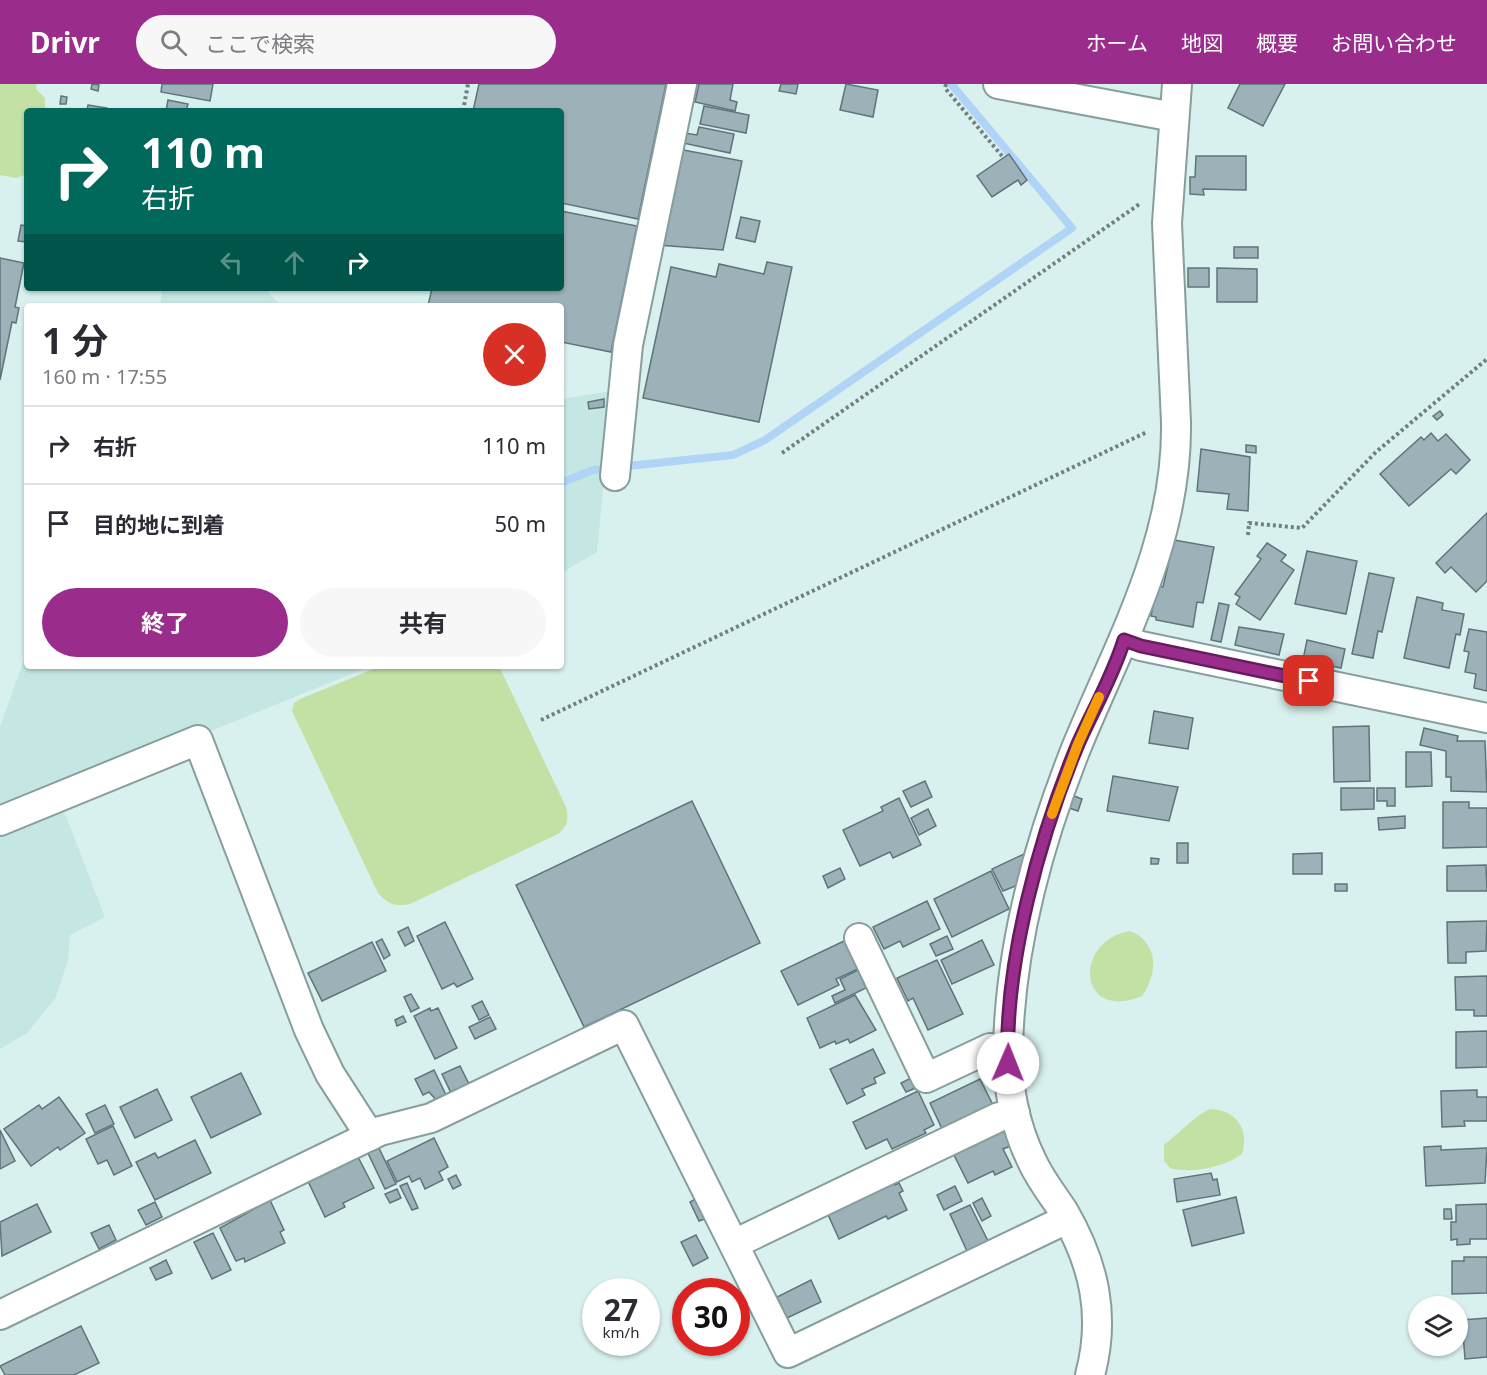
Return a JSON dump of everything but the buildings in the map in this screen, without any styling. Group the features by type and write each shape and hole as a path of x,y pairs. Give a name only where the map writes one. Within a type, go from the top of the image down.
{"street":[{"path":"615,476 627,345 682,84"},
{"path":"998,84 1174,117"},
{"path":"1090,1375 1097,1346 1099,1318 1090,1264 1067,1219 1032,1161 1015,1113 1009,1078 1008,1049 1020,945 1044,843 1078,744 1124,640 1171,500 1177,452 1167,238 1168,192 1177,84"},
{"path":"1124,640 1141,646 1487,718"},
{"path":"0,821 198,740 312,1038 330,1074 370,1136"},
{"path":"858,938 926,1078 990,1048 1008,1049"},
{"path":"0,1315 380,1131 431,1118 624,1025 788,1353 1067,1219"},
{"path":"734,1244 999,1117 1015,1113"}],"path":[{"path":"464,108 468,84"},
{"path":"945,84 945,88 1002,156"},
{"path":"782,453 1158,191 1168,192"},
{"path":"1248,535 1249,523 1302,528 1376,452 1487,359"},
{"path":"541,720 1166,423 1176,422"}],"shaded area":[{"path":"162,291 267,291 278,303 160,303"},
{"path":"613,391 597,552 564,571 564,399"},
{"path":"24,660 24,669 364,669 206,733 203,727 0,810 0,726"},
{"path":"62,806 105,917 70,935 68,960 56,997 27,1033 0,1049 0,831"}],"green space":[{"path":"0,84 37,84 36,89 45,98 45,108 24,108 24,175 16,178 0,175"},
{"path":"374,669 500,669 566,807 566,825 558,834 410,904 396,905 389,902 378,893 292,711 294,703"},
{"path":"1130,931 1139,936 1151,951 1153,968 1151,978 1142,996 1121,1001 1105,999 1095,990 1090,977 1091,963 1098,949 1111,938"},
{"path":"1210,1109 1227,1113 1238,1122 1244,1136 1242,1154 1227,1163 1198,1170 1170,1168 1164,1161 1164,1145 1199,1115"}],"waterway":[{"path":"628,466 733,455 765,440 1072,228 952,85"},
{"path":"564,482 593,470 603,469"}],"slow traffic":[{"path":"1052,814 1078,744 1099,697"}],"route":[{"path":"1008,1063 1012,997 1034,877 1054,810 1078,744 1124,640 1141,646 1309,681"}]}
